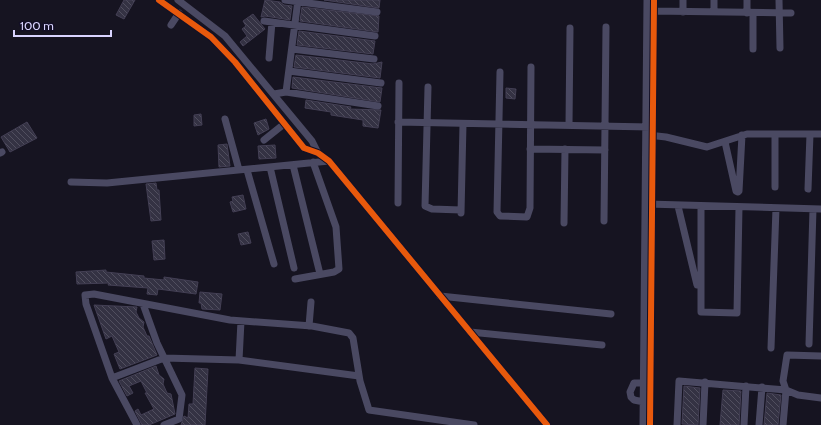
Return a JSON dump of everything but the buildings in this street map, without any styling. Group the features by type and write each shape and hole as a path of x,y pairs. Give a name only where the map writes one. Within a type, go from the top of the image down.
{"street":[{"path":"159,0 211,37 235,62 304,148 318,153 329,161 547,425"},
{"path":"178,0 226,36 312,141 318,153"},
{"path":"285,0 378,12"},
{"path":"647,0 651,11"},
{"path":"646,420 651,11 654,0"},
{"path":"683,0 683,12"},
{"path":"714,0 714,12"},
{"path":"747,0 750,13 753,49"},
{"path":"779,0 780,48"},
{"path":"286,92 298,1"},
{"path":"651,11 791,13"},
{"path":"171,25 179,13"},
{"path":"264,21 375,36"},
{"path":"269,58 272,22"},
{"path":"604,221 606,27"},
{"path":"569,125 570,28"},
{"path":"292,49 374,59"},
{"path":"500,72 497,212 500,216 527,217 529,214 531,67"},
{"path":"289,71 381,83"},
{"path":"398,203 399,82"},
{"path":"428,87 425,206 432,209 461,212 463,124"},
{"path":"274,94 286,92 378,106"},
{"path":"225,118 274,264"},
{"path":"398,122 649,127"},
{"path":"264,140 284,124"},
{"path":"775,134 775,187"},
{"path":"808,188 810,134"},
{"path":"649,135 666,136 707,148 742,135 821,134"},
{"path":"724,142 736,191 738,192 742,135"},
{"path":"530,149 604,150"},
{"path":"564,223 565,149"},
{"path":"71,182 108,183 329,161"},
{"path":"295,279 334,272 339,269 336,227 313,162"},
{"path":"293,165 320,274"},
{"path":"270,167 294,268"},
{"path":"649,205 821,209"},
{"path":"649,205 644,402 646,420 650,425"},
{"path":"678,206 700,296"},
{"path":"701,206 701,312 737,313 739,208"},
{"path":"772,348 776,208"},
{"path":"809,344 813,209"},
{"path":"137,425 112,378 86,304 86,295 94,294 230,320 309,326 349,333 353,338 359,376 369,410 474,425"},
{"path":"440,296 611,314"},
{"path":"309,326 311,302"},
{"path":"143,304 182,399 179,419 164,425"},
{"path":"239,360 241,321"},
{"path":"470,332 602,346"},
{"path":"783,425 786,390 783,382 785,358 787,355 821,356"},
{"path":"112,378 164,358 239,360 359,376"},
{"path":"677,425 679,380 786,390 798,395 821,398"},
{"path":"702,425 705,382"},
{"path":"644,383 634,383 630,392 631,397 634,400 644,402"},
{"path":"744,425 746,386"},
{"path":"759,425 762,387"}],"cycle path":[{"path":"159,0 211,37 235,62 304,148 318,153 329,161 547,425"},
{"path":"650,425 654,0"}]}
